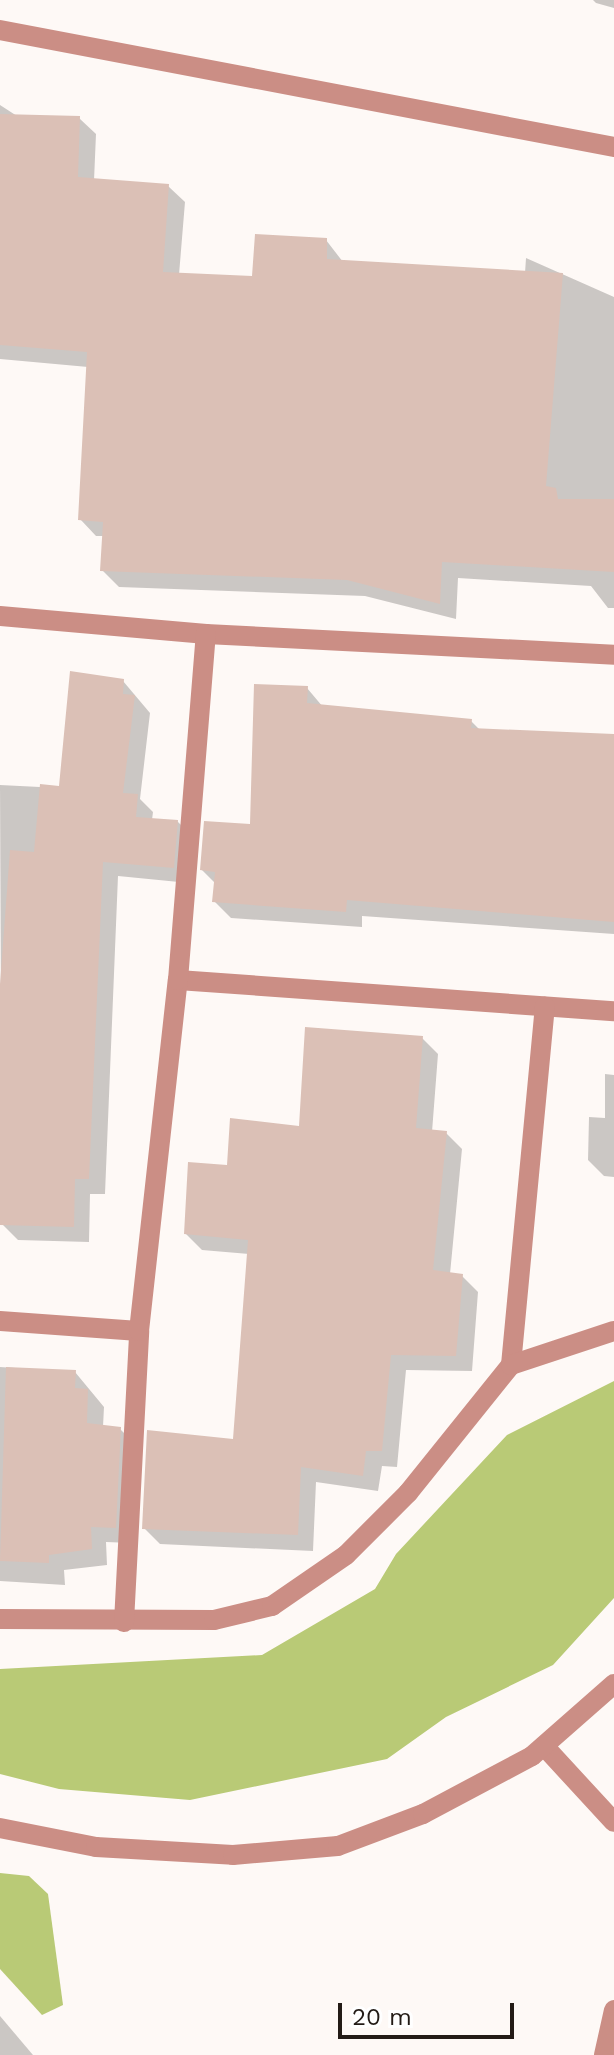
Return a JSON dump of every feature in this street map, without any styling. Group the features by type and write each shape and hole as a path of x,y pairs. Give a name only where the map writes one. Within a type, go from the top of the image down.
{"street":[{"path":"0,30 614,147"},
{"path":"0,616 206,634 614,655"},
{"path":"124,1622 139,1331 178,980 206,634"},
{"path":"178,980 614,1011"},
{"path":"511,1365 545,1007"},
{"path":"0,1321 139,1331"},
{"path":"0,1619 124,1622 214,1620 272,1606 346,1555 408,1493 511,1365 614,1331"},
{"path":"0,1828 96,1847 233,1855 338,1846 423,1814 544,1746 614,1684"},
{"path":"544,1746 614,1822"},
{"path":"604,2055 614,2010"}],"green space":[{"path":"614,1381 614,1598 553,1665 446,1717 387,1759 190,1800 59,1789 0,1774 0,1669 262,1655 375,1589 396,1554 507,1435"},
{"path":"0,1873 29,1876 48,1894 63,2005 42,2015 0,1969"}],"building":[{"path":"0,114 80,116 78,177 169,184 163,272 252,276 255,234 327,238 327,259 563,273 546,486 556,488 558,499 614,499 614,572 442,562 440,604 347,580 100,571 103,522 78,520 87,352 0,345"},
{"path":"70,671 124,679 123,694 135,695 123,793 138,794 136,817 178,820 174,868 103,862 89,1179 75,1179 74,1227 0,1225 0,984 10,850 34,852 40,784 59,786"},
{"path":"254,684 308,686 307,703 472,719 471,728 614,734 614,922 347,900 346,912 212,902 215,872 200,870 204,821 250,824"},
{"path":"305,1027 423,1036 416,1128 447,1131 433,1270 463,1274 456,1356 391,1355 382,1451 366,1451 363,1476 301,1467 298,1535 142,1529 147,1430 233,1439 248,1240 184,1234 188,1162 227,1165 230,1118 299,1126"},
{"path":"6,1367 76,1370 75,1388 88,1389 87,1423 121,1427 116,1528 91,1527 92,1549 49,1555 49,1563 0,1561"}]}
